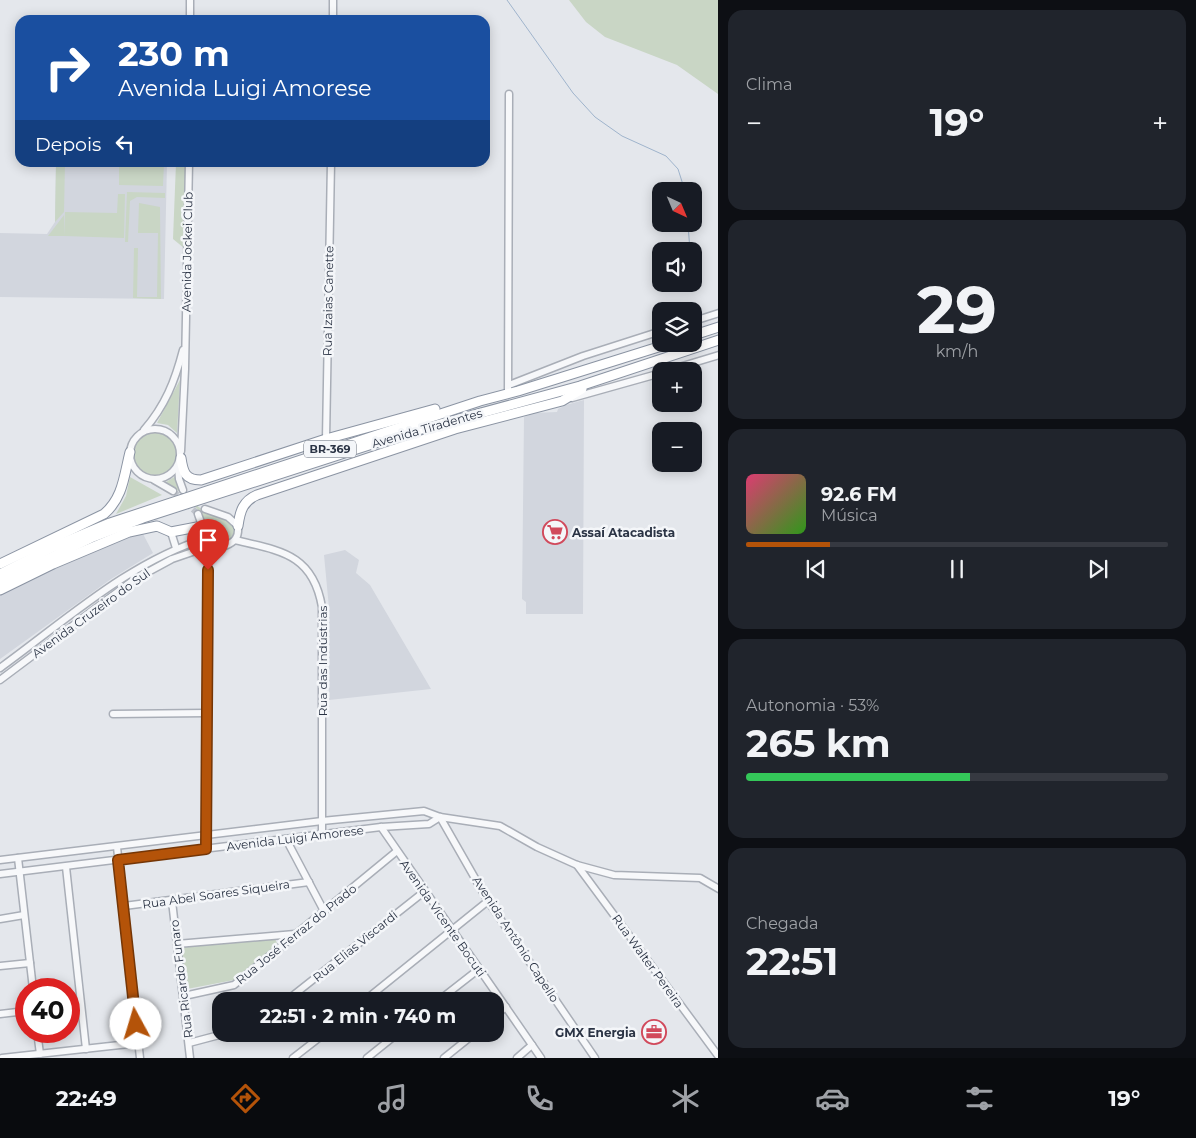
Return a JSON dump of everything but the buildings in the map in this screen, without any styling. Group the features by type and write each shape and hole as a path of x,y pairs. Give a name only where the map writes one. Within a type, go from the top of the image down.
{"highway":[{"path":"702,332 718,327"},
{"name":"Avenida Tiradentes","path":"0,582 93,537 143,518 400,435 597,380 718,340"},
{"name":"Avenida Tiradentes","path":"0,574 53,547 110,523 480,401 508,390 652,349"},
{"path":"238,526 241,508 250,498 257,494 455,429 562,401 597,380"},
{"path":"180,458 186,475 191,480 201,480 326,439 445,407 480,401"},
{"path":"400,435 455,429"},
{"path":"0,564 111,509 122,490 130,452"},
{"path":"0,590 53,564 129,532 157,526 172,532 202,526"}],"street":[{"path":"190,0 190,15"},
{"path":"333,0 333,15"},
{"path":"509,94 508,390 583,356 652,334"},
{"name":"Avenida Jockei Club","path":"180,458 189,167"},
{"name":"Rua Izaias Canette","path":"326,439 331,167"},
{"path":"702,318 718,313"},
{"name":"Avenida Jockei Club","path":"144,432 168,396 185,342"},
{"path":"697,362 718,356"},
{"path":"562,401 652,375"},
{"path":"173,490 143,476 131,462 130,452 134,440 153,428 167,431 175,438 180,458 179,480 183,490"},
{"path":"152,479 167,476 180,458"},
{"path":"205,509 228,517 238,526 238,535 235,540"},
{"path":"198,514 207,538 215,544 208,552 206,849"},
{"path":"172,532 176,548"},
{"name":"Avenida Cruzeiro do Sul","path":"0,668 129,574 176,548 207,538"},
{"name":"Avenida Cruzeiro do Sul","path":"0,680 130,583 172,559 215,544 225,546 235,540"},
{"name":"Rua das Indústrias","path":"235,540 292,556 309,571 320,590 322,607 322,835"},
{"path":"129,574 130,583"},
{"path":"113,714 207,712"},
{"name":"Avenida Luigi Amorese","path":"0,860 206,837 322,821 424,811 440,817 500,826 538,847 577,865 614,875 656,878 700,878 718,889"},
{"name":"Avenida Luigi Amorese","path":"0,874 380,827 429,824 440,817"},
{"name":"Avenida Antônio Capello","path":"440,817 488,901 595,1058"},
{"name":"Avenida Vicente Bocuti","path":"380,827 540,1058"},
{"path":"286,839 324,911"},
{"path":"117,847 140,1058"},
{"name":"Rua José Ferraz do Prado","path":"184,996 234,985 397,851"},
{"path":"18,858 32,978"},
{"name":"Rua Walter Pereira","path":"577,865 718,1057"},
{"path":"66,867 86,1049"},
{"name":"Rua Abel Soares Siqueira","path":"124,906 309,882"},
{"name":"Rua Elias Viscardi","path":"297,992 425,891"},
{"name":"Rua Ricardo Funaro","path":"172,901 190,1058"},
{"path":"375,992 488,901"},
{"path":"0,919 24,915"},
{"path":"178,944 296,934"},
{"path":"278,935 282,945"},
{"path":"0,966 30,963"},
{"path":"450,992 479,969"},
{"path":"0,1014 15,1012"},
{"path":"189,1043 212,1037"},
{"path":"293,1058 314,1042"},
{"path":"366,1058 387,1042"},
{"path":"444,1058 464,1042"},
{"path":"39,1043 40,1054"},
{"path":"2,1058 138,1043"},
{"path":"517,1058 532,1045"}],"shaded area":[{"path":"56,167 167,167 164,299 0,297 0,233 47,234 55,222"},
{"path":"584,400 583,614 526,614 526,602 522,599 524,417 534,413 557,412 558,409 566,405"},
{"path":"142,532 153,553 111,579 0,659 0,592"},
{"path":"345,550 359,560 356,573 370,585 431,689 329,700 329,608 324,555"}],"green space":[{"path":"569,0 718,0 718,94 677,65 605,37 586,22"},
{"path":"56,167 65,167 64,212 55,222"},
{"path":"119,167 164,167 163,186 119,185"},
{"path":"176,167 187,167 184,248 173,239"},
{"path":"127,192 165,193 165,198 137,197 130,201 128,242 125,242"},
{"path":"118,194 125,194 124,238 64,236 65,212 117,213"},
{"path":"139,203 160,207 161,299 133,298 134,248 138,248 137,297 157,297 158,233 138,233"},
{"path":"64,215 64,236 48,236"},
{"path":"180,380 177,433 168,425 157,423"},
{"path":"156,432 168,436 174,442 178,454 174,466 168,472 156,476 144,472 138,466 134,454 138,442 144,436"},
{"path":"176,476 184,492 197,505 206,512 227,521 233,526 235,531 229,541 216,542 212,538 199,511 184,495 166,482"},
{"path":"130,477 162,495 116,514 126,496"},
{"path":"274,936 278,946 234,980 187,989 182,947"}],"waterway":[{"path":"507,0 573,93 595,117 622,136 666,156 678,169 682,182"},
{"path":"689,232 689,242"}],"tunnel":[{"path":"173,491 198,514"}],"place":[{"name":"Assaí Atacadista","path":"555,532"},
{"name":"GMX Energia","path":"654,1032"}],"route":[{"path":"136,1024 118,860 206,849 208,570"}]}
